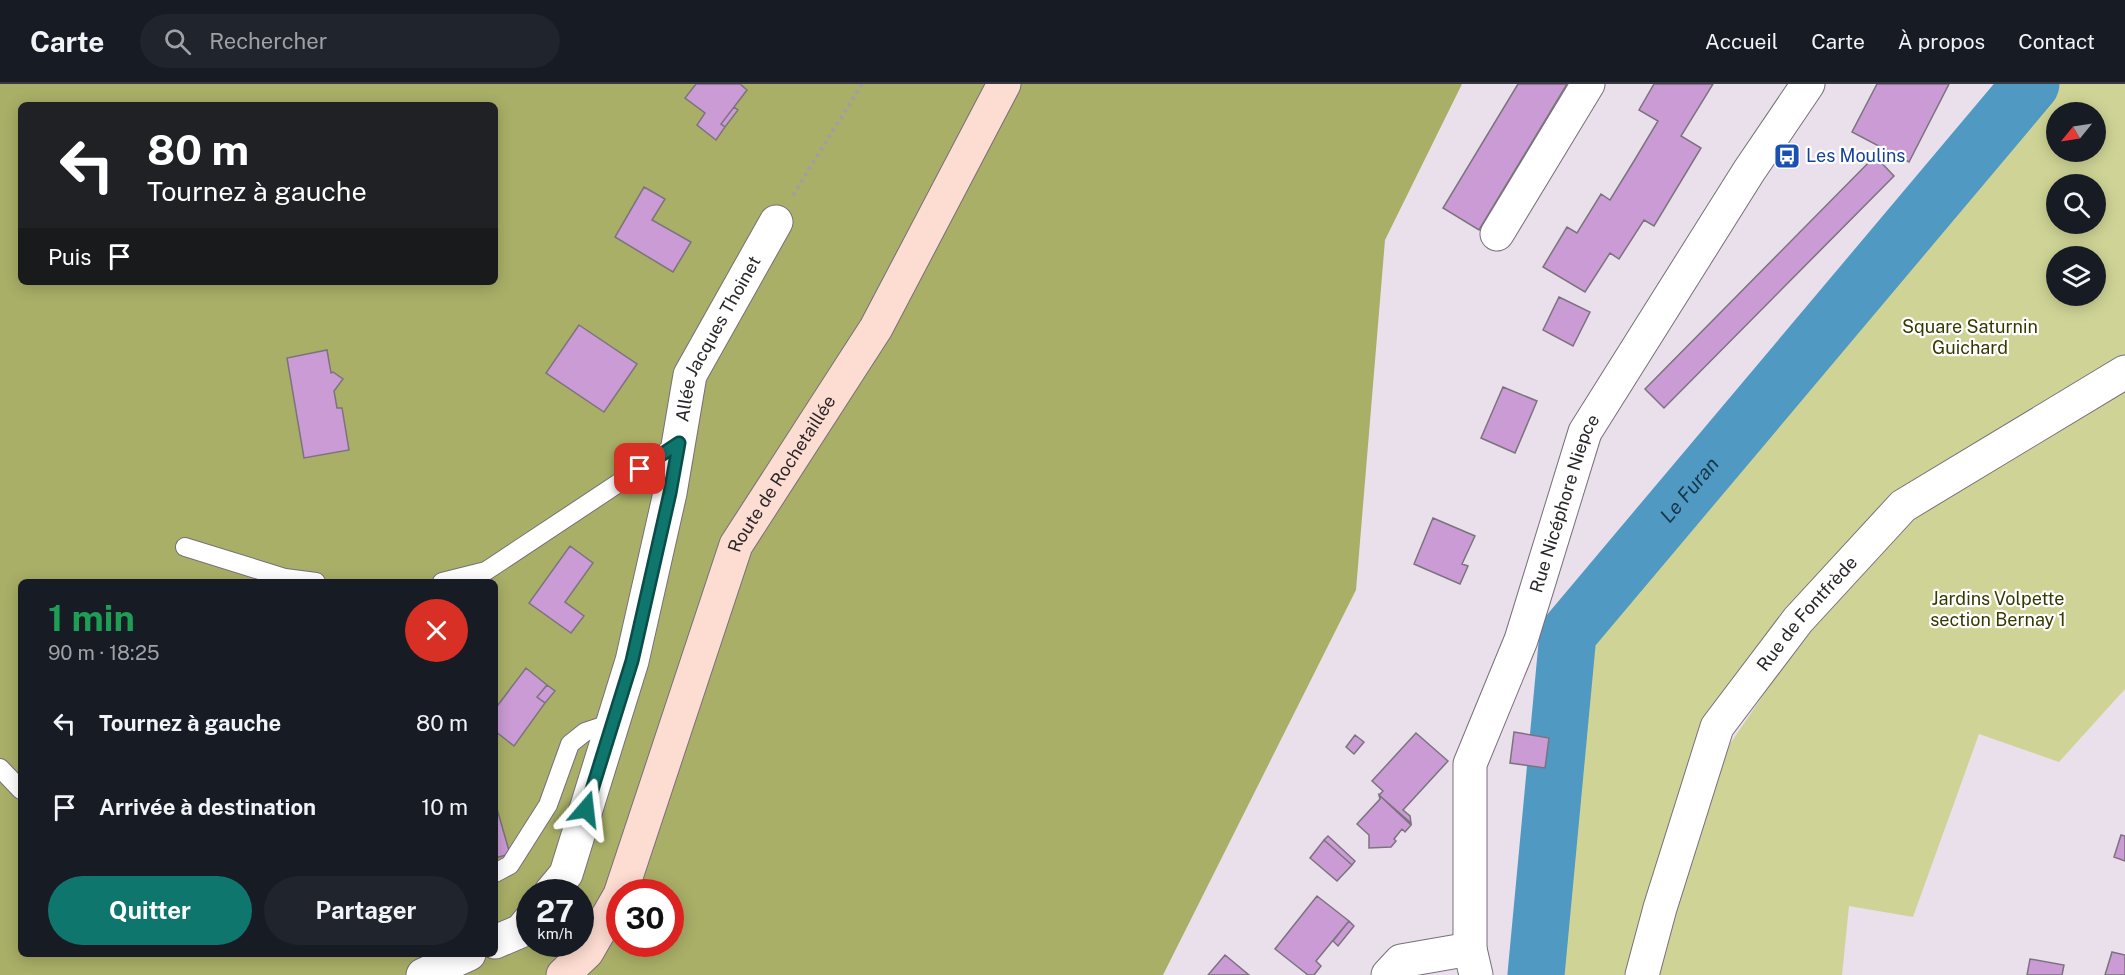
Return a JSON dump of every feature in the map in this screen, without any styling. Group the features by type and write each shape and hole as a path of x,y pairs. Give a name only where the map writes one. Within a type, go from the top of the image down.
{"main road":[{"name":"Route de Rochetaillée","path":"625,879 736,545 876,327 1004,84"},
{"name":"Route de Rochetaillée","path":"563,975 587,952 606,919"}],"street":[{"path":"1497,234 1588,84"},
{"name":"Rue Nicéphore Niepce","path":"1473,962 1470,764 1521,640 1585,432 1749,171 1808,84"},
{"name":"Allée Jacques Thoinet","path":"562,879 566,874 632,661 670,493 690,375 776,222"},
{"name":"Rue de Fontfrède","path":"1642,975 1660,908 1717,727 1798,620 1903,506 2125,372"},
{"path":"498,941 516,933"},
{"path":"423,975 462,957"},
{"path":"1389,975 1401,961 1473,962"}],"lane":[{"path":"454,579 486,571 679,443"},
{"path":"185,547 293,579"},
{"path":"498,871 510,865 549,805 570,744 585,732 612,723"},
{"path":"0,768 18,787"}],"path":[{"path":"776,222 862,84"}],"green space":[{"path":"0,84 1462,84 1385,240 1356,590 1163,975 0,975"},
{"name":"Square Saturnin Guichard","path":"2059,84 2125,84 2125,357 1878,512 1705,731 1624,975 1550,975 1569,744 1579,720 1576,692 1588,626 1677,529 1918,251 2032,127 2046,105 2046,162 2106,162 2106,102 2048,102"},
{"name":"Jardins Volpette section Bernay 1","path":"2125,387 2125,689 2059,762 1979,734 1913,917 1849,906 1842,975 1652,975 1730,744 1804,635 1917,510"}],"building":[{"path":"696,84 740,84 747,90 721,124 725,127 716,140 697,125 705,113 685,98"},
{"path":"1518,84 1567,84 1479,230 1443,208"},
{"path":"1654,84 1713,84 1681,136 1701,148 1654,226 1644,220 1619,259 1610,253 1585,292 1543,267 1567,227 1577,233 1601,194 1610,200 1634,161 1658,121 1639,110"},
{"path":"1877,84 1949,84 1909,162 1852,132"},
{"path":"734,107 738,110 725,127 721,124"},
{"path":"1875,156 1894,176 1664,408 1645,389"},
{"path":"644,187 665,199 652,220 691,242 673,272 615,237"},
{"path":"1559,297 1590,312 1573,346 1543,330"},
{"path":"579,325 637,364 604,412 546,373"},
{"path":"327,350 331,373 343,379 334,391 337,408 342,408 349,450 304,458 287,358"},
{"path":"1503,387 1537,401 1515,453 1481,438"},
{"path":"1433,518 1475,536 1462,564 1468,566 1460,584 1414,564"},
{"path":"570,546 593,563 565,602 584,616 571,633 529,603"},
{"path":"526,668 547,685 537,697 545,703 514,746 498,733 498,705"},
{"path":"547,685 555,691 545,703 537,697"},
{"path":"1514,732 1549,738 1545,768 1510,763"},
{"path":"1416,733 1448,761 1403,810 1410,816 1411,823 1379,795 1383,791 1372,781"},
{"path":"1355,735 1364,742 1354,754 1346,747"},
{"path":"1379,795 1411,825 1405,832 1402,829 1391,847 1369,848 1369,835 1357,824 1380,799"},
{"path":"498,812 510,854 498,857"},
{"path":"2121,835 2125,836 2125,861 2114,857"},
{"path":"1328,836 1355,861 1352,865 1324,840"},
{"path":"1324,840 1352,865 1337,881 1310,858"},
{"path":"1317,896 1349,921 1316,961 1321,966 1314,975 1308,975 1275,949"},
{"path":"1349,921 1354,926 1338,946 1333,941"},
{"path":"2112,952 2125,955 2125,975 2105,975"},
{"path":"1225,955 1249,975 1208,975"},
{"path":"2030,959 2064,965 2062,975 2027,975"}],"waterway":[{"name":"Le Furan","path":"1536,975 1568,634 2031,84"}],"place":[{"name":"Les Moulins","path":"1787,156"}],"route":[{"path":"586,809 632,661 679,443 640,469"}]}
